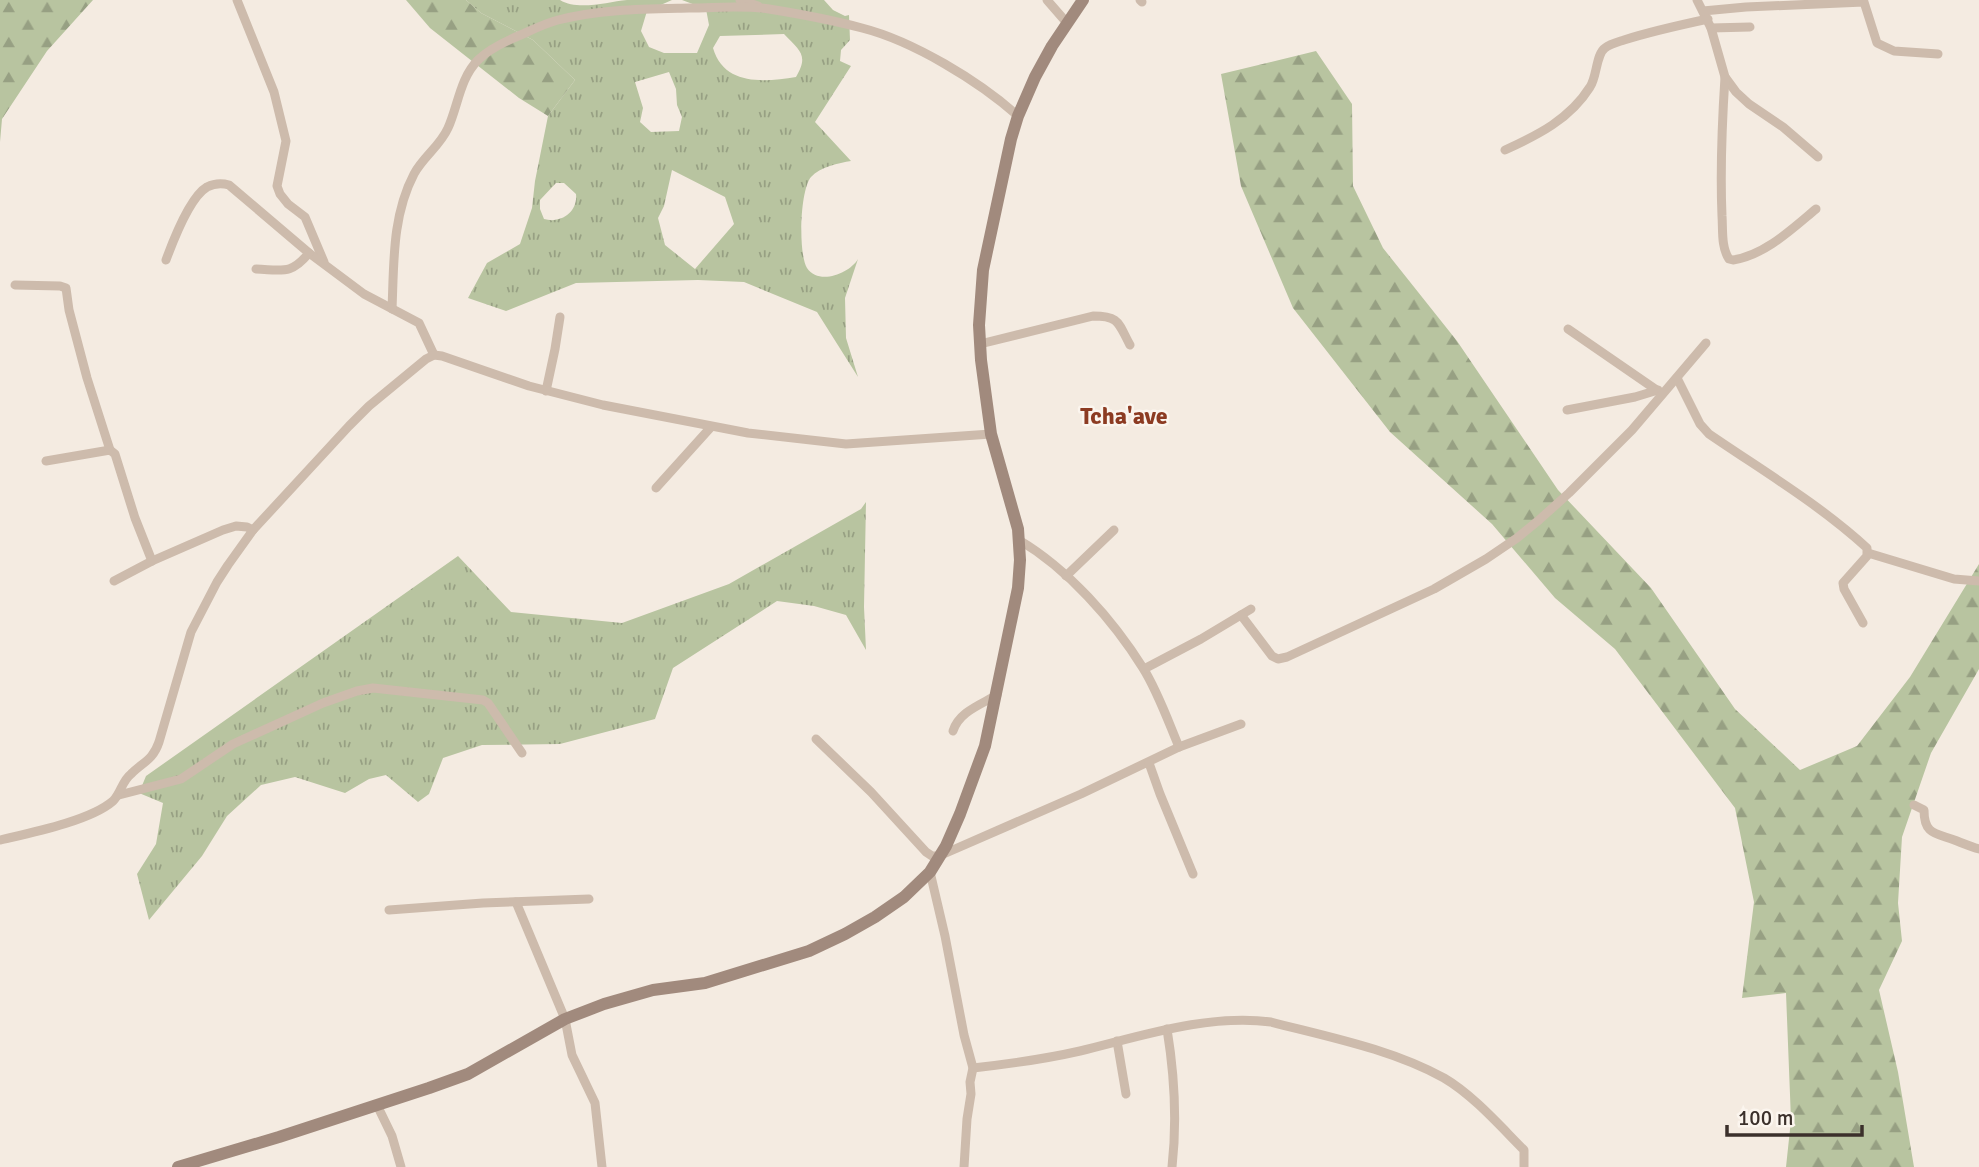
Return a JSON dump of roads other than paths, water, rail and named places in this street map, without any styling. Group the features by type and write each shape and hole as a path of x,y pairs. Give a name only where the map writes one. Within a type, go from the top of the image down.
{"street":[{"path":"237,0 274,92 285,141 277,186 288,204 305,217 324,263"},
{"path":"740,0 767,9 863,28 904,43 1001,101 1018,116"},
{"path":"1046,0 1066,23"},
{"path":"178,1167 468,1074 565,1019 604,1004 653,990 705,983 809,951 875,917 904,897 930,872 946,846 985,746 1018,588 1019,540 991,434 980,344 979,301 983,270 1018,116 1035,77 1066,23 1083,0"},
{"path":"1697,0 1707,19 1725,77 1736,92 1818,157"},
{"path":"1505,150 1550,128 1571,110 1590,87 1597,72 1600,53 1605,48 1643,34 1746,7 1860,1 1866,4 1877,44 1894,51 1938,54"},
{"path":"392,309 396,236 401,203 415,172 449,128 458,95 476,61 514,38 556,20 595,13 668,9 767,9"},
{"path":"1707,19 1750,27"},
{"path":"1725,77 1721,177 1726,255 1733,260 1761,250 1816,209"},
{"path":"166,260 180,224 201,192 206,187 221,183 229,185 309,253 364,294 419,323 434,355"},
{"path":"256,269 294,269 309,253"},
{"path":"15,285 66,288 87,378 110,450 115,454 152,561"},
{"path":"980,344 1093,316 1109,316 1117,321 1130,345"},
{"path":"546,391 560,317"},
{"path":"1568,329 1662,389"},
{"path":"1241,615 1272,656 1278,659 1287,657 1434,589 1486,559 1539,520 1632,430 1662,389 1677,378 1706,343"},
{"path":"0,840 85,816 103,808 118,795 128,775 153,756 191,632 216,582 253,530 369,406 420,362 434,355 546,391 603,405 748,433 846,444 991,434"},
{"path":"1677,378 1700,424 1709,434 1814,504 1867,548 1867,556 1843,583 1863,623"},
{"path":"1567,410 1662,389"},
{"path":"656,488 711,427"},
{"path":"46,461 110,450"},
{"path":"114,581 223,530 236,526 253,530"},
{"path":"1066,576 1114,530"},
{"path":"1019,540 1036,550 1092,601 1144,668 1180,747"},
{"path":"1868,552 1954,579 1979,581"},
{"path":"1144,668 1251,609"},
{"path":"118,795 181,779 233,744 264,729 323,703 373,688 483,700 488,703 522,753"},
{"path":"953,731 962,715 997,695"},
{"path":"816,739 871,792 926,852 939,856 1180,747 1241,724"},
{"path":"1149,762 1193,874"},
{"path":"1914,805 1924,810 1926,826 1930,831 1979,849"},
{"path":"930,872 973,1068 964,1167"},
{"path":"389,910 589,900"},
{"path":"516,902 565,1019 572,1055 594,1104 602,1167"},
{"path":"973,1068 1076,1052 1167,1028 1228,1020 1261,1020 1401,1058 1446,1079 1478,1105 1524,1150 1524,1167"},
{"path":"1167,1028 1174,1118 1172,1167"},
{"path":"1117,1041 1126,1094"},
{"path":"377,1105 392,1136 401,1167"}],"district":[{"name":"Tcha'ave","path":"1124,416"}]}
